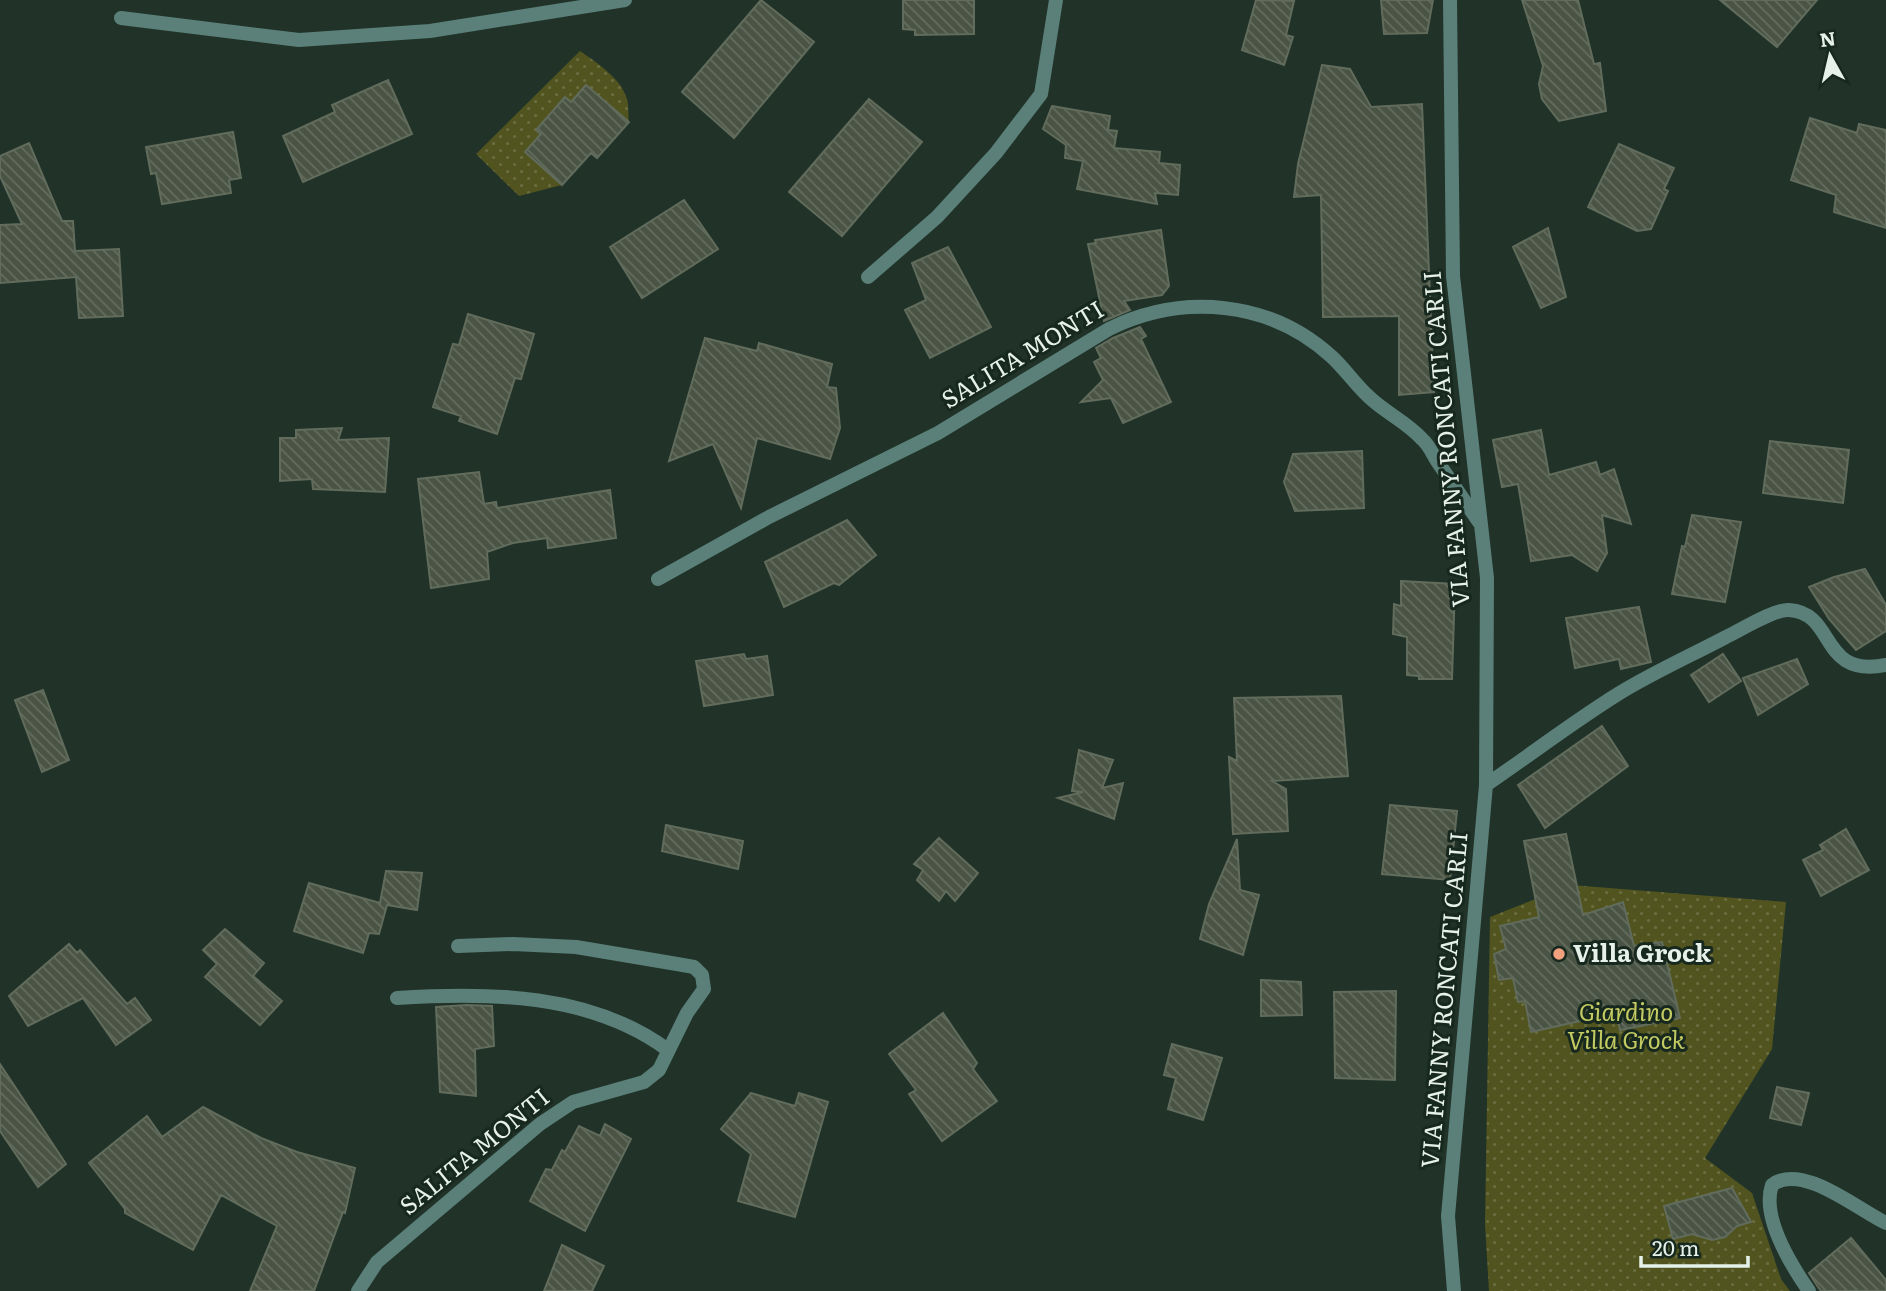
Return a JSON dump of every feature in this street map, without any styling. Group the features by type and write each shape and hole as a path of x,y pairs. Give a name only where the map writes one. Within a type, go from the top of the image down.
{"street":[{"path":"121,18 299,40 430,31 625,0"},
{"path":"868,278 937,217 996,153 1041,94 1056,0"},
{"name":"VIA FANNY RONCATI CARLI","path":"1450,0 1453,276 1487,579 1486,785 1448,1216 1454,1291"},
{"name":"SALITA MONTI","path":"658,579 769,517 938,433 1126,320 1160,310 1186,307 1218,307 1262,316 1283,324 1317,345 1332,357 1371,400 1423,439 1482,526"},
{"path":"1486,785 1619,694 1785,609 1801,611 1812,618 1840,658 1848,664 1872,668 1886,665"},
{"name":"SALITA MONTI","path":"358,1291 377,1262 540,1124 573,1102 644,1082 659,1070 687,1013 704,989 702,975 694,967 576,947 513,944 458,946"},
{"path":"397,998 498,996 548,1002 611,1018 650,1037 668,1050"},
{"path":"1809,1291 1777,1234 1770,1205 1772,1185 1788,1178 1801,1179 1833,1193 1886,1223"}],"green space":[{"path":"580,51 620,84 627,99 629,122 586,85 571,102 565,97 537,130 541,134 525,152 562,185 519,196 476,154"},
{"name":"Giardino Villa Grock","path":"1571,885 1786,902 1772,1049 1705,1158 1752,1193 1781,1279 1790,1291 1489,1291 1485,1224 1490,917"}],"building":[{"path":"761,0 814,42 734,138 682,92"},
{"path":"903,0 974,0 974,34 915,35 915,30 903,29"},
{"path":"1256,0 1294,1 1286,35 1293,37 1284,65 1242,50"},
{"path":"1381,0 1433,0 1427,33 1384,34"},
{"path":"1522,0 1578,0 1594,64 1600,63 1606,111 1559,121 1542,99 1539,84 1543,66"},
{"path":"1720,0 1817,0 1777,47"},
{"path":"1322,65 1350,69 1371,107 1422,104 1434,392 1399,395 1399,316 1323,317 1321,195 1294,197 1298,164"},
{"path":"388,80 412,134 303,182 283,136 335,112 332,105"},
{"path":"586,85 629,122 597,158 591,153 562,185 525,152 541,134 536,130 565,97 571,102"},
{"path":"869,99 922,142 842,236 789,192"},
{"path":"1052,106 1110,116 1108,130 1117,131 1114,148 1160,152 1159,163 1180,165 1178,195 1155,193 1157,204 1077,189 1083,161 1065,158 1066,145 1043,129"},
{"path":"1810,118 1857,133 1859,124 1886,130 1886,228 1834,212 1836,195 1791,180"},
{"path":"233,132 241,178 229,180 231,193 162,204 156,173 151,174 146,147"},
{"path":"29,143 62,221 73,221 75,251 119,249 123,316 79,318 76,277 0,283 0,225 22,224 0,176 0,156"},
{"path":"1619,144 1674,168 1664,189 1668,191 1651,229 1637,231 1588,207"},
{"path":"684,200 718,249 642,298 610,247"},
{"path":"1548,228 1566,297 1541,308 1513,247"},
{"path":"1161,230 1169,286 1162,295 1124,301 1130,310 1104,321 1088,244 1096,243 1095,240"},
{"path":"948,247 991,327 930,358 905,310 926,300 912,263"},
{"path":"468,314 534,334 521,379 515,378 497,434 459,421 461,416 433,407 453,344 459,345"},
{"path":"1140,327 1146,336 1141,339 1171,402 1123,423 1111,398 1081,402 1103,380 1094,362 1101,358 1096,348"},
{"path":"705,338 757,351 759,343 832,364 827,387 836,388 840,428 830,459 757,438 741,508 713,444 669,461"},
{"path":"342,428 338,440 389,438 385,492 313,489 312,479 280,481 280,438 296,438 296,430"},
{"path":"1541,430 1549,475 1596,462 1600,475 1614,469 1631,524 1602,515 1607,553 1597,571 1572,555 1531,561 1518,484 1502,487 1493,440"},
{"path":"1770,441 1849,450 1843,503 1763,493"},
{"path":"1362,451 1364,508 1295,511 1284,482 1293,454"},
{"path":"479,472 484,504 496,502 497,508 610,490 616,538 548,548 547,538 513,543 487,552 489,579 431,588 418,479"},
{"path":"1692,515 1741,522 1725,602 1672,594"},
{"path":"847,520 876,555 839,585 834,583 784,607 765,562"},
{"path":"1865,569 1886,605 1886,631 1856,650 1829,619 1809,587"},
{"path":"1401,581 1455,584 1452,679 1419,679 1419,676 1407,675 1407,637 1393,634 1394,604 1401,606"},
{"path":"1639,607 1651,662 1621,669 1619,659 1575,668 1566,618"},
{"path":"744,654 746,659 767,656 773,695 704,706 696,661"},
{"path":"1723,654 1741,681 1709,702 1691,675"},
{"path":"1797,659 1808,684 1758,715 1743,678"},
{"path":"43,690 69,760 42,772 15,700"},
{"path":"1341,696 1348,776 1272,781 1286,789 1288,831 1233,834 1229,757 1237,761 1234,698"},
{"path":"1602,726 1628,766 1545,828 1518,785"},
{"path":"1079,750 1113,760 1102,788 1123,783 1114,819 1058,798 1083,792 1072,791"},
{"path":"1390,805 1457,811 1450,880 1382,874"},
{"path":"666,825 743,841 738,869 662,851"},
{"path":"1846,829 1869,870 1821,896 1803,860 1823,850 1820,845"},
{"path":"1566,834 1583,915 1623,902 1634,946 1662,942 1680,1018 1620,1030 1616,1013 1531,1032 1525,1001 1518,1002 1513,978 1499,980 1494,954 1506,949 1500,926 1539,917 1524,841"},
{"path":"939,838 978,873 955,901 946,891 939,901 917,880 923,870 914,864"},
{"path":"1237,839 1240,890 1259,895 1243,955 1200,939 1209,904"},
{"path":"386,871 422,873 417,910 387,905 379,934 369,933 363,953 294,931 309,883 380,903"},
{"path":"225,929 264,963 253,976 282,1001 260,1025 205,977 217,964 203,950"},
{"path":"69,944 77,953 80,950 127,1004 135,998 151,1020 116,1045 83,998 28,1026 9,996"},
{"path":"1261,980 1301,982 1302,1015 1261,1016"},
{"path":"1396,991 1395,1080 1335,1078 1334,992"},
{"path":"492,1006 494,1046 475,1049 476,1096 440,1092 436,1007"},
{"path":"943,1013 977,1063 973,1069 997,1101 942,1141 909,1094 916,1090 889,1054"},
{"path":"1172,1044 1222,1058 1203,1120 1168,1109 1176,1078 1164,1075"},
{"path":"0,1064 66,1164 38,1187 0,1131"},
{"path":"1777,1087 1809,1093 1801,1125 1770,1118"},
{"path":"751,1093 795,1106 799,1093 828,1102 795,1217 738,1201 751,1154 721,1129"},
{"path":"203,1107 261,1138 297,1152 355,1168 345,1213 343,1212 314,1291 250,1291 277,1226 221,1195 193,1250 125,1213 125,1209 89,1163 147,1116 162,1137"},
{"path":"605,1124 631,1139 585,1231 530,1201 546,1169 552,1170 579,1126 600,1136"},
{"path":"1732,1188 1751,1222 1737,1226 1725,1237 1712,1240 1692,1234 1673,1239 1664,1206"},
{"path":"1851,1238 1886,1280 1886,1291 1821,1291 1818,1287 1809,1273"},
{"path":"562,1245 604,1266 592,1291 544,1291"}],"place":[{"name":"Villa Grock","path":"1559,954"}]}
